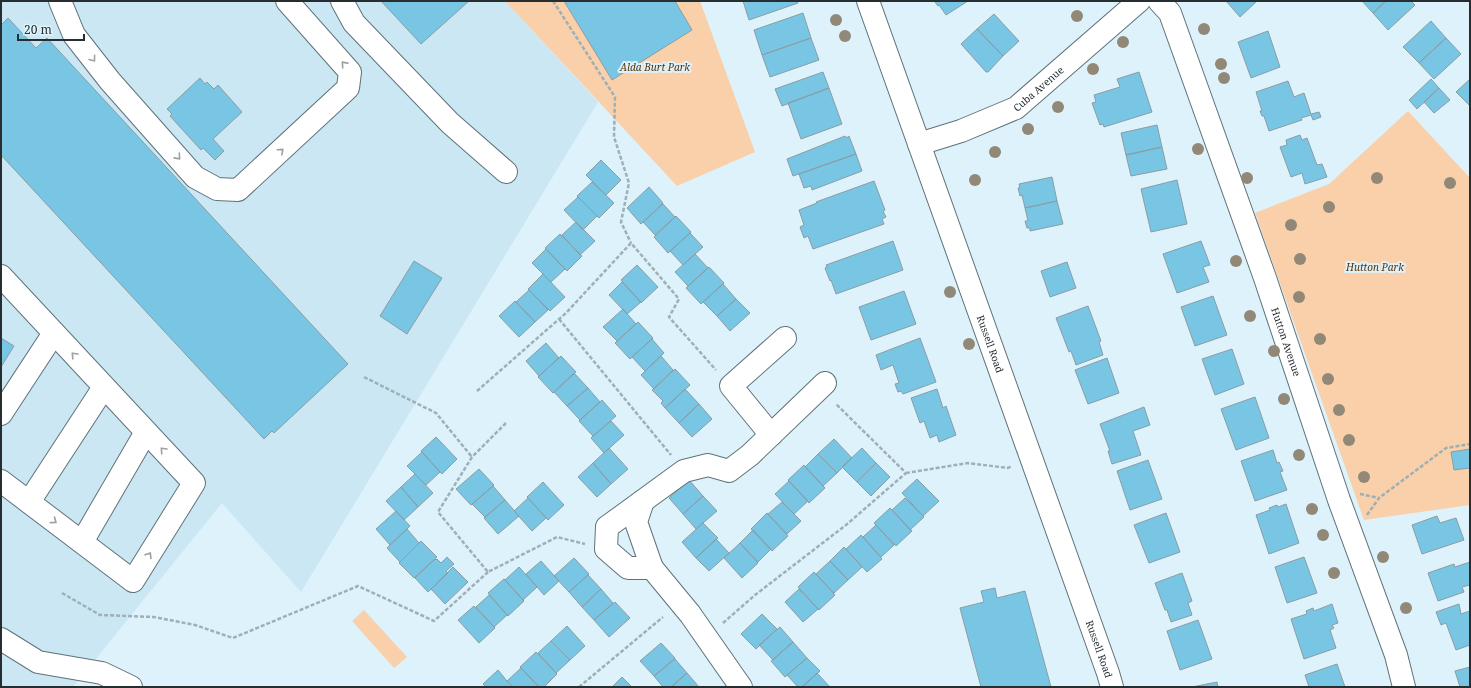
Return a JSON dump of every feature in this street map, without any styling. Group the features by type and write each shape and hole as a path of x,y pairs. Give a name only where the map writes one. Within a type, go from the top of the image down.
{"street":[{"path":"60,1 74,35 105,76 195,176 217,189 238,190 348,88 350,72 287,1"},
{"path":"342,1 354,23 450,123 506,172"},
{"name":"Russell Road","path":"868,1 1112,687"},
{"name":"Cuba Avenue","path":"919,144 961,131 1016,108 1139,1"},
{"name":"Hutton Avenue","path":"1159,1 1170,14 1265,278 1350,530 1396,655 1404,687"},
{"path":"1,276 194,483 133,581 1,481"},
{"path":"1,414 54,333"},
{"path":"771,435 731,386 785,338"},
{"path":"652,568 628,568 606,549 607,527 684,471 708,465 729,471 750,455 822,386"},
{"path":"29,502 104,387"},
{"path":"82,542 146,432"},
{"path":"643,501 636,522 652,568 681,603 741,687"},
{"path":"1,639 38,662 102,673 131,687"}],"path":[{"path":"553,1 615,97 614,137 629,183 621,222 631,243 679,299 669,317 731,386"},
{"path":"477,391 559,319 631,243"},
{"path":"559,319 684,471"},
{"path":"364,377 436,413 472,457"},
{"path":"822,386 906,473"},
{"path":"488,572 438,512 472,457 506,423"},
{"path":"1350,530 1369,512 1380,498 1446,448 1470,444"},
{"path":"707,638 755,595 846,525 906,473 968,463 1008,468 1032,459"},
{"path":"62,593 100,615 154,617 195,625 233,638 358,586 434,620 488,572 557,537 606,549"},
{"path":"579,687 681,603"}],"shaded area":[{"path":"1,1 505,1 598,102 301,592 222,503 73,687 1,687"}],"green space":[{"name":"Alda Burt Park","path":"505,1 700,1 755,152 677,186"},
{"name":"Hutton Park","path":"1408,111 1470,178 1470,505 1364,520 1255,213 1329,184"},
{"path":"364,610 407,657 394,668 352,621"}],"building":[{"path":"381,1 469,1 421,44"},
{"path":"564,1 675,1 692,30 612,80"},
{"path":"743,1 797,1 798,3 749,20"},
{"path":"968,1 946,15 935,2"},
{"path":"1226,1 1257,1 1240,17"},
{"path":"1362,1 1386,1 1373,13"},
{"path":"1386,1 1411,1 1415,5 1388,30 1373,13"},
{"path":"803,13 811,38 762,55 754,30"},
{"path":"994,14 1019,41 1003,56 977,29"},
{"path":"8,18 36,48 47,38 348,364 274,433 272,431 264,439 1,155 1,25"},
{"path":"1431,21 1446,38 1419,63 1403,47"},
{"path":"977,29 1003,56 988,72 986,72 961,44"},
{"path":"1268,31 1280,67 1251,78 1238,42"},
{"path":"811,38 819,60 770,77 762,55"},
{"path":"1446,38 1461,54 1434,79 1419,63"},
{"path":"823,72 829,88 782,106 775,89"},
{"path":"1139,72 1152,112 1104,127 1103,124 1100,125 1092,103 1096,102 1094,95 1120,87 1117,79"},
{"path":"200,78 205,84 207,82 214,89 218,85 242,112 213,139 224,151 215,160 203,148 201,150 170,116 172,114 167,109"},
{"path":"1431,79 1439,88 1417,109 1409,100"},
{"path":"1470,79 1470,106 1456,92"},
{"path":"1288,81 1294,97 1304,93 1311,114 1319,112 1321,117 1313,120 1311,115 1301,118 1302,120 1269,131 1264,116 1262,116 1260,111 1262,111 1256,92"},
{"path":"829,88 842,124 801,139 788,103"},
{"path":"1439,88 1450,100 1434,113 1424,102"},
{"path":"1157,125 1162,147 1126,155 1121,133"},
{"path":"1300,135 1302,140 1307,138 1317,165 1322,164 1327,177 1305,184 1302,173 1291,177 1280,147 1287,145 1286,140"},
{"path":"845,136 846,138 849,136 856,154 793,176 787,159"},
{"path":"1162,147 1167,169 1131,176 1126,155"},
{"path":"856,154 862,171 812,190 811,186 804,188 799,174"},
{"path":"601,160 621,180 606,195 586,175"},
{"path":"1052,177 1057,201 1025,208 1022,195 1020,196 1018,188 1020,188 1019,184"},
{"path":"1177,180 1187,224 1151,232 1141,189"},
{"path":"874,181 885,210 883,211 886,217 882,219 884,224 813,249 808,236 804,238 800,227 804,225 799,210 817,203 816,202"},
{"path":"592,182 614,203 599,218 577,196"},
{"path":"649,187 663,203 641,224 627,208"},
{"path":"578,197 597,216 583,230 564,210"},
{"path":"1057,201 1063,224 1030,231 1030,228 1027,228 1025,221 1028,221 1025,208"},
{"path":"663,204 675,217 655,235 643,222"},
{"path":"676,216 691,232 668,253 654,237"},
{"path":"576,222 595,241 580,255 562,235"},
{"path":"690,233 703,247 683,265 670,251"},
{"path":"560,234 582,256 567,271 545,248"},
{"path":"893,241 903,270 836,294 825,268 827,267 826,265"},
{"path":"1201,241 1210,265 1203,267 1209,282 1177,293 1163,254"},
{"path":"546,249 565,269 551,282 532,263"},
{"path":"695,254 708,268 688,286 675,272"},
{"path":"414,261 442,278 407,334 380,316"},
{"path":"1067,262 1076,288 1050,297 1041,271"},
{"path":"637,265 658,287 641,303 621,280"},
{"path":"709,267 724,283 701,304 686,288"},
{"path":"543,274 565,297 550,311 528,289"},
{"path":"622,282 641,302 627,314 609,295"},
{"path":"723,284 736,299 717,316 703,302"},
{"path":"529,290 548,310 535,322 516,302"},
{"path":"904,291 916,324 871,340 859,307"},
{"path":"1213,296 1227,335 1195,346 1181,307"},
{"path":"736,299 750,313 730,331 717,316"},
{"path":"515,301 535,322 519,337 499,316"},
{"path":"1088,306 1101,341 1099,342 1103,355 1076,365 1071,351 1069,352 1056,318"},
{"path":"623,309 636,324 617,341 603,327"},
{"path":"638,322 653,338 630,359 615,343"},
{"path":"1,338 14,346 1,367"},
{"path":"920,338 936,382 903,394 901,391 898,392 895,384 899,383 893,365 881,370 876,355"},
{"path":"652,339 664,353 645,371 632,357"},
{"path":"546,343 559,358 539,376 526,361"},
{"path":"1232,349 1244,384 1215,395 1202,359"},
{"path":"561,356 576,372 553,393 538,377"},
{"path":"661,356 673,370 654,389 641,375"},
{"path":"1107,358 1119,393 1088,404 1075,370"},
{"path":"675,369 690,385 665,408 661,403 663,401 652,390"},
{"path":"574,373 588,388 567,406 554,392"},
{"path":"588,388 600,402 580,420 567,406"},
{"path":"685,389 699,404 679,423 665,408"},
{"path":"937,389 943,408 946,406 956,435 939,442 937,435 930,438 924,421 920,423 911,398"},
{"path":"1255,397 1269,438 1236,450 1221,409"},
{"path":"602,400 616,416 593,436 579,421"},
{"path":"699,404 712,419 692,437 679,423"},
{"path":"1144,407 1150,425 1133,431 1141,455 1112,464 1108,451 1110,451 1100,424"},
{"path":"611,421 624,435 604,453 591,438"},
{"path":"436,437 457,459 442,474 421,451"},
{"path":"834,439 852,458 837,473 818,454"},
{"path":"609,448 628,469 611,484 593,463"},
{"path":"862,448 876,463 857,482 842,467"},
{"path":"1470,449 1470,468 1454,470 1451,452"},
{"path":"1273,450 1277,463 1279,462 1283,471 1280,472 1287,490 1255,501 1241,461"},
{"path":"422,452 440,472 426,485 407,466"},
{"path":"818,454 837,473 823,486 805,467"},
{"path":"1148,460 1162,499 1130,510 1117,471"},
{"path":"593,463 611,484 597,497 578,477"},
{"path":"876,463 890,477 871,496 857,482"},
{"path":"804,465 825,488 809,503 788,480"},
{"path":"479,469 494,485 471,505 456,489"},
{"path":"415,474 433,493 418,507 401,487"},
{"path":"917,479 939,501 923,516 902,493"},
{"path":"689,480 703,496 683,514 669,498"},
{"path":"789,481 808,501 794,514 775,494"},
{"path":"543,482 564,505 548,520 527,497"},
{"path":"493,486 505,500 485,517 472,504"},
{"path":"401,487 418,507 404,520 386,501"},
{"path":"703,496 717,511 696,529 683,514"},
{"path":"528,498 546,518 532,531 514,511"},
{"path":"905,498 924,517 910,530 892,510"},
{"path":"505,500 519,516 498,534 484,518"},
{"path":"782,502 801,521 787,534 768,514"},
{"path":"1286,504 1299,543 1269,554 1256,515 1270,510 1269,508 1277,505 1278,507"},
{"path":"890,508 912,531 896,546 874,523"},
{"path":"396,511 410,526 390,545 376,529"},
{"path":"767,513 788,536 772,551 751,529"},
{"path":"1166,513 1180,552 1149,563 1134,525"},
{"path":"1437,516 1440,523 1456,518 1464,540 1422,554 1412,525"},
{"path":"703,523 718,538 696,558 682,542"},
{"path":"876,525 894,545 881,557 863,537"},
{"path":"407,529 419,543 400,562 387,548"},
{"path":"753,530 771,549 758,562 740,543"},
{"path":"861,535 882,559 867,572 846,549"},
{"path":"716,539 729,553 709,571 696,558"},
{"path":"421,541 437,557 414,578 399,563"},
{"path":"740,543 758,563 742,578 724,558"},
{"path":"844,547 862,567 848,580 830,561"},
{"path":"447,557 454,564 446,571 448,573 428,592 415,578 435,559 441,563"},
{"path":"1304,557 1317,593 1287,603 1275,567"},
{"path":"574,558 589,574 569,592 554,576"},
{"path":"541,561 559,581 544,595 526,574"},
{"path":"830,561 848,580 834,593 816,574"},
{"path":"1470,562 1470,585 1462,587 1464,592 1438,601 1428,573 1454,564 1455,567"},
{"path":"453,567 468,582 445,604 431,589"},
{"path":"519,567 537,587 523,600 505,580"},
{"path":"814,572 835,595 819,610 798,587"},
{"path":"1182,573 1192,601 1188,603 1192,615 1171,622 1155,583"},
{"path":"588,575 601,589 582,607 569,592"},
{"path":"504,579 524,601 508,616 488,593"},
{"path":"995,588 997,598 1025,591 1051,687 981,687 960,608 984,602 981,591"},
{"path":"601,589 613,603 594,620 582,607"},
{"path":"799,589 818,609 803,622 785,602"},
{"path":"489,595 507,615 494,627 476,607"},
{"path":"615,602 630,618 609,637 594,620"},
{"path":"1332,604 1338,623 1332,625 1334,628 1330,630 1336,648 1304,659 1291,619 1307,614 1306,611 1313,608 1314,611"},
{"path":"1459,604 1461,614 1470,611 1470,645 1456,650 1446,623 1441,625 1436,612"},
{"path":"474,606 495,628 479,643 458,620"},
{"path":"762,614 777,629 756,649 741,634"},
{"path":"1198,620 1212,659 1180,670 1167,631"},
{"path":"567,626 585,646 570,660 551,641"},
{"path":"780,627 793,642 773,660 759,645"},
{"path":"551,641 570,660 556,673 538,653"},
{"path":"793,642 807,658 785,677 771,661"},
{"path":"661,643 675,658 654,676 640,661"},
{"path":"536,652 557,674 544,687 539,687 520,667"},
{"path":"807,658 820,671 802,687 798,687 787,675"},
{"path":"675,659 687,673 671,687 663,687 654,676"},
{"path":"1337,664 1345,687 1309,687 1305,675"},
{"path":"1470,667 1470,687 1460,687 1455,671"},
{"path":"521,668 539,687 513,687 507,681"},
{"path":"498,670 513,687 486,687 483,684"},
{"path":"687,673 699,687 671,687"},
{"path":"817,673 830,687 802,687"},
{"path":"622,677 632,687 612,687"},
{"path":"1217,682 1218,687 1192,687"}]}
